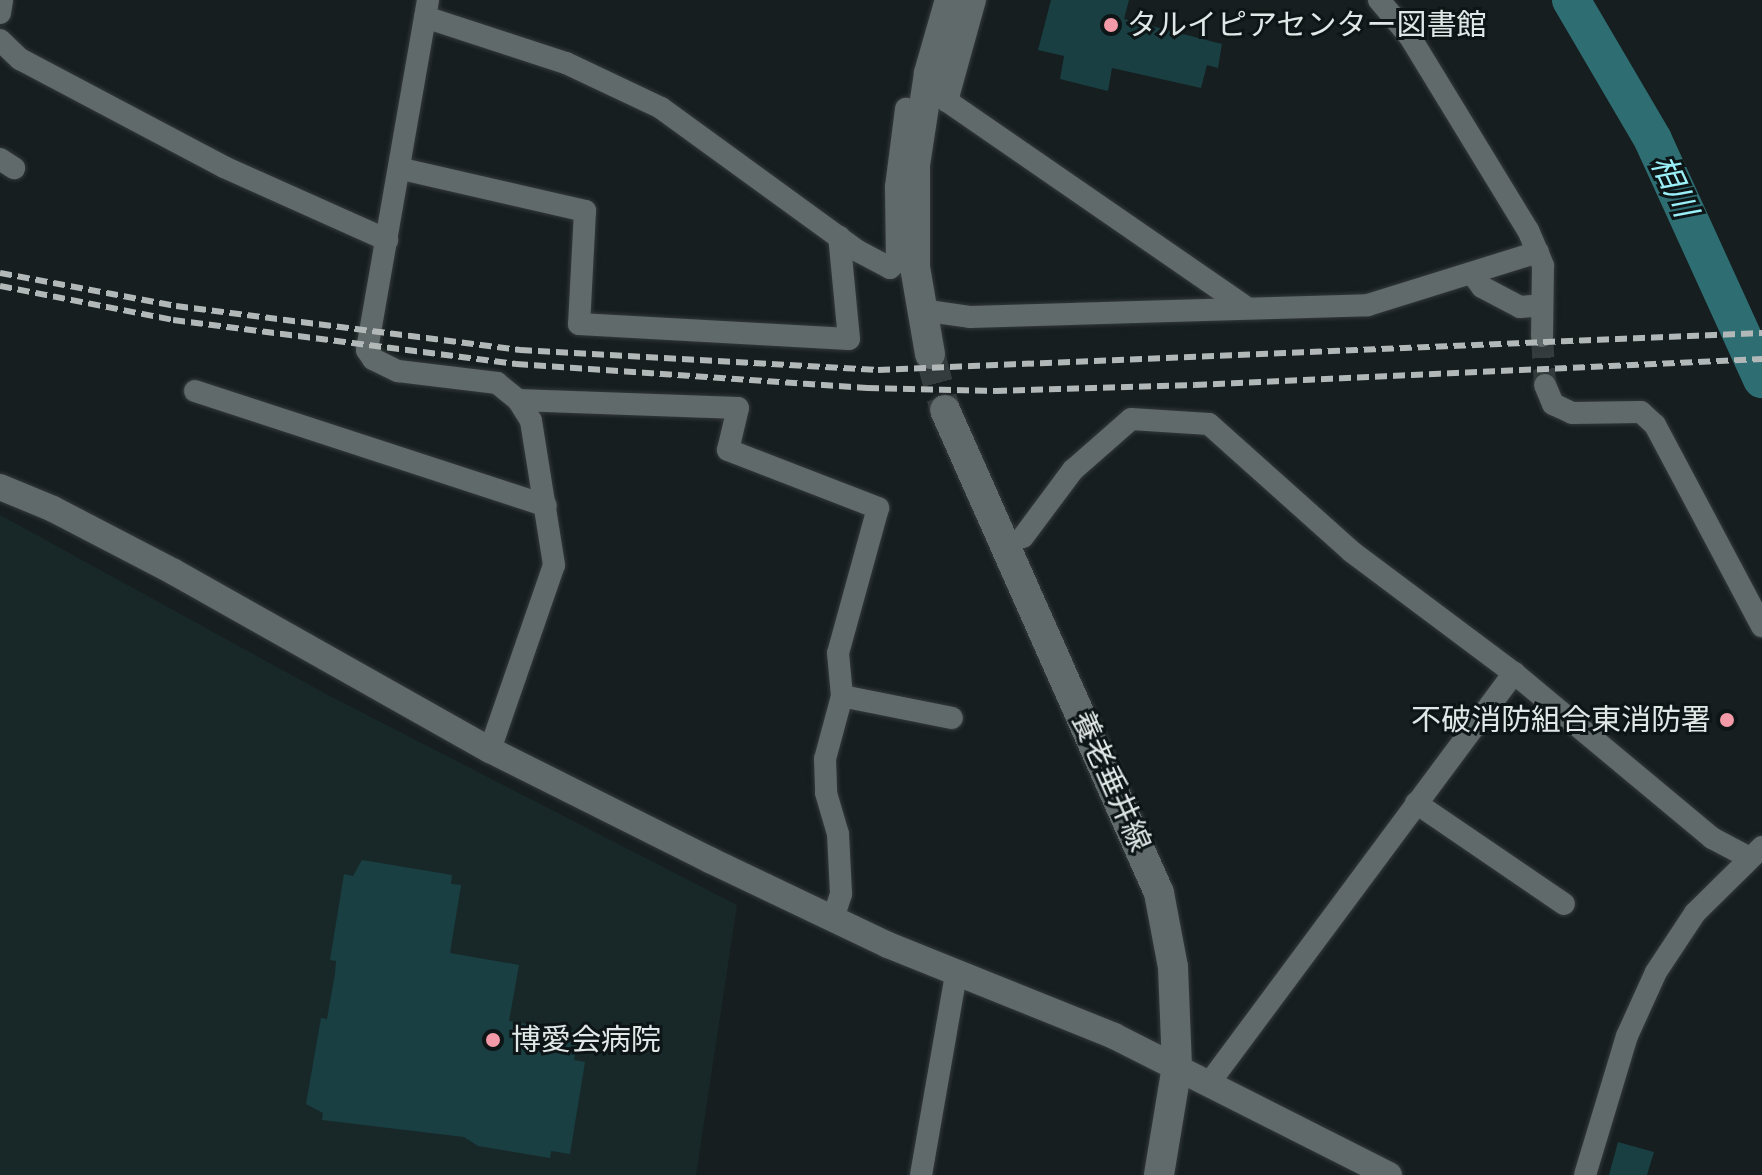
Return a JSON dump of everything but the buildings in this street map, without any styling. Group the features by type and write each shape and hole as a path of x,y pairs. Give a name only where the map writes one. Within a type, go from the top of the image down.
{"main road":[{"path":"930,354 915,267 915,165 929,73 950,0"},
{"name":"養老垂井線","path":"945,410 1159,893 1173,967 1177,1066 1159,1175"}],"street":[{"path":"0,13 2,0"},
{"path":"975,0 947,101 1246,307"},
{"path":"1379,0 1455,107 1538,252 1543,266 1542,336"},
{"path":"490,750 554,565 531,421 518,400 497,383 398,371 373,359 367,350 402,169 426,8 566,63 661,108 839,236 890,268 897,261 896,187 906,109"},
{"path":"0,45 224,167 387,240"},
{"path":"402,169 585,211 579,324 849,339 839,236"},
{"path":"921,310 970,317 1368,305 1473,275 1538,252"},
{"path":"1473,275 1482,287 1511,303 1541,305"},
{"path":"1545,385 1553,404 1572,413 1641,412 1655,425 1762,626"},
{"path":"195,391 546,506"},
{"path":"518,400 738,408 728,450 878,508 838,653 842,696 825,759 826,793 838,834 841,894 833,918"},
{"path":"1023,537 1073,470 1131,419 1209,424 1352,552 1514,673 1712,838 1755,852 1695,913 1656,972 1627,1036 1585,1175"},
{"path":"0,487 53,509 174,572 490,750 833,918 956,974 1049,1007 1177,1066 1389,1175"},
{"path":"1210,1082 1514,673"},
{"path":"842,696 952,718"},
{"path":"1416,803 1564,904"},
{"path":"921,1175 956,974"}],"shaded area":[{"path":"0,515 326,694 737,905 696,1175 0,1175"}],"waterway":[{"name":"相川","path":"1571,0 1653,140 1762,379"}],"tunnel":[{"path":"1542,336 1545,385"},
{"path":"930,354 945,410"}],"railway":[{"path":"0,273 176,306 520,350 878,370 1762,333"},
{"path":"0,286 173,320 516,364 867,388 995,391 1195,385 1762,359"}],"place":[{"name":"タルイピアセンター図書館","path":"1111,25"},
{"name":"不破消防組合東消防署","path":"1727,720"},
{"name":"博愛会病院","path":"493,1040"}]}
